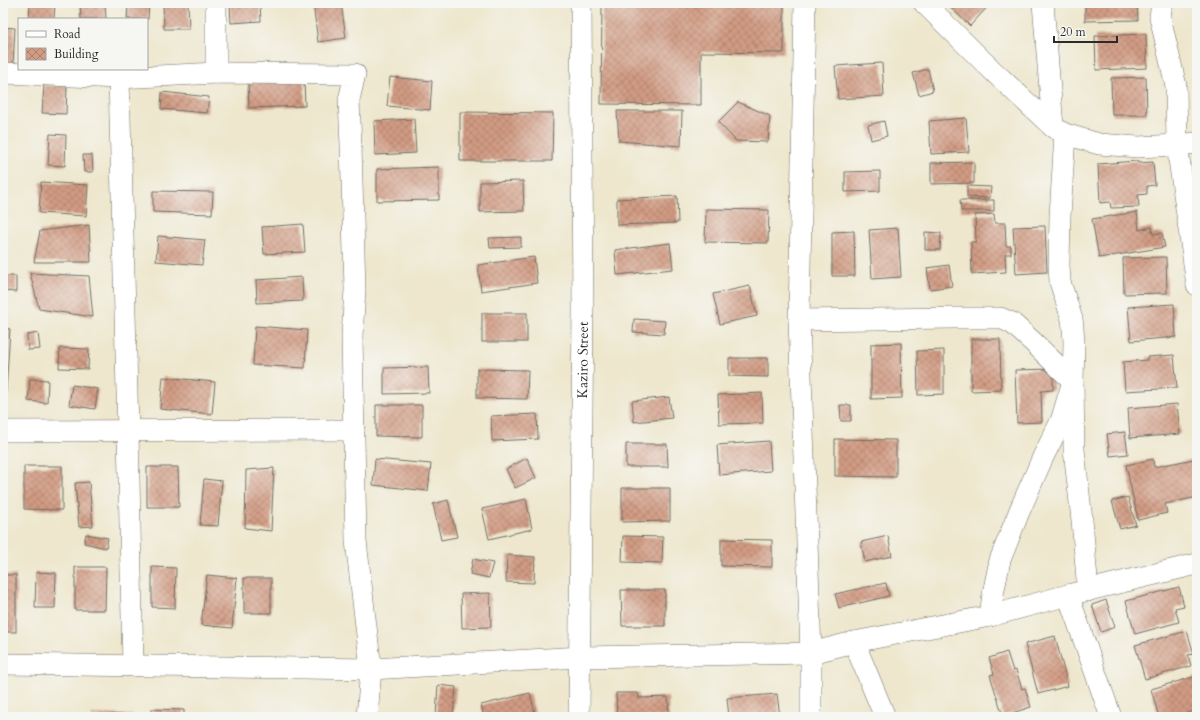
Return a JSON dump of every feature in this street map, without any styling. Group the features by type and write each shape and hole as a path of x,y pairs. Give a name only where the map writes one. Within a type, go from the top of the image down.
{"street":[{"path":"216,3 216,73"},
{"name":"Kaziro Street","path":"579,717 581,657 584,308 581,3"},
{"path":"805,3 799,320 811,653 811,717"},
{"path":"924,3 994,72 1059,130 1100,144 1138,147 1176,146 1197,143"},
{"path":"1044,3 1059,130 1060,282 1072,319 1073,328 1074,450 1088,590"},
{"path":"1162,3 1160,17 1176,86 1176,146 1197,285"},
{"path":"3,73 119,78 216,73 355,74 348,100 351,145 355,290 352,336 356,541 371,668 367,717"},
{"path":"119,78 133,666"},
{"path":"799,320 1000,318 1012,324 1073,382"},
{"path":"990,616 1000,560 1037,470 1061,421 1073,382"},
{"path":"3,431 354,430"},
{"path":"3,664 371,668 581,657 811,653 854,642 990,616 1068,595 1197,564"},
{"path":"1068,595 1111,717"},
{"path":"854,642 885,717"}],"building":[{"path":"30,3 55,3 54,18 29,18"},
{"path":"80,3 105,3 106,18 81,18"},
{"path":"128,3 149,3 148,19 127,18"},
{"path":"163,3 188,3 189,29 164,29"},
{"path":"230,3 260,3 261,21 231,23"},
{"path":"313,3 341,3 346,38 318,42"},
{"path":"602,3 784,3 784,53 701,52 701,105 601,104"},
{"path":"946,3 991,3 970,26"},
{"path":"1085,3 1137,3 1138,20 1085,21"},
{"path":"3,27 15,28 13,65 3,65"},
{"path":"1146,34 1147,68 1096,70 1095,36"},
{"path":"882,63 884,96 838,99 835,66"},
{"path":"928,69 933,91 919,95 913,73"},
{"path":"390,77 432,81 430,110 387,106"},
{"path":"1146,77 1147,115 1112,115 1111,78"},
{"path":"304,81 305,106 249,108 248,83"},
{"path":"44,85 67,86 66,114 42,113"},
{"path":"162,92 209,97 207,113 161,109"},
{"path":"738,102 770,116 768,142 736,141 718,122"},
{"path":"617,111 682,111 681,146 619,141"},
{"path":"460,112 553,113 552,161 460,161"},
{"path":"966,118 969,152 931,154 929,121"},
{"path":"414,119 416,153 375,155 374,121"},
{"path":"884,121 887,136 871,140 868,125"},
{"path":"50,134 66,135 65,166 48,165"},
{"path":"83,155 92,155 93,172 84,172"},
{"path":"1137,161 1138,163 1153,162 1155,185 1147,186 1147,194 1138,195 1139,207 1111,208 1110,202 1100,203 1098,164"},
{"path":"974,162 974,183 931,184 931,163"},
{"path":"439,167 439,200 377,201 377,169"},
{"path":"880,171 880,191 845,192 845,172"},
{"path":"523,181 524,211 480,212 480,182"},
{"path":"41,182 88,185 86,216 39,213"},
{"path":"967,186 991,187 990,198 967,197"},
{"path":"153,191 213,192 212,214 153,212"},
{"path":"677,196 678,223 617,225 617,199"},
{"path":"960,200 994,200 994,211 961,211"},
{"path":"706,209 769,210 768,243 705,242"},
{"path":"1137,212 1139,230 1152,227 1153,234 1162,233 1165,247 1099,258 1092,219"},
{"path":"994,214 995,223 1005,223 1006,246 1011,246 1011,254 1005,254 1006,272 972,274 971,242 976,242 975,215"},
{"path":"303,224 305,252 264,254 262,227"},
{"path":"89,225 91,262 34,262 40,231"},
{"path":"1045,226 1047,272 1016,274 1013,227"},
{"path":"898,228 901,277 872,279 869,230"},
{"path":"854,231 855,276 832,276 832,232"},
{"path":"925,232 941,233 940,250 925,250"},
{"path":"158,236 205,240 202,265 156,261"},
{"path":"521,237 521,247 490,248 489,238"},
{"path":"670,243 673,269 617,275 615,250"},
{"path":"534,257 537,283 481,291 478,265"},
{"path":"1166,257 1167,293 1124,294 1123,258"},
{"path":"949,265 952,286 930,289 927,268"},
{"path":"30,273 89,276 93,317 39,309"},
{"path":"3,276 16,276 16,292 3,291"},
{"path":"302,277 303,301 257,303 256,280"},
{"path":"750,286 757,316 720,324 713,294"},
{"path":"1174,304 1176,337 1131,341 1128,307"},
{"path":"482,313 527,313 527,342 482,342"},
{"path":"634,319 665,321 664,334 633,332"},
{"path":"255,326 307,330 305,368 253,365"},
{"path":"3,328 10,329 6,392 3,392"},
{"path":"38,333 40,349 28,350 27,335"},
{"path":"971,339 1000,339 1001,390 971,391"},
{"path":"901,343 902,398 871,399 871,344"},
{"path":"60,348 89,349 88,369 59,368"},
{"path":"944,350 944,394 918,395 917,351"},
{"path":"1174,355 1177,388 1125,391 1123,362 1147,360 1147,357"},
{"path":"729,358 768,358 768,377 729,376"},
{"path":"428,367 429,393 384,394 384,368"},
{"path":"477,369 528,370 527,399 477,398"},
{"path":"1053,369 1053,390 1041,391 1042,422 1017,423 1015,370"},
{"path":"163,377 215,382 212,414 160,409"},
{"path":"30,379 48,380 47,403 28,401"},
{"path":"72,385 98,389 95,409 69,405"},
{"path":"762,393 763,423 719,424 718,395"},
{"path":"669,397 672,418 634,422 632,401"},
{"path":"1177,404 1180,434 1130,438 1128,408"},
{"path":"376,405 422,405 422,437 376,436"},
{"path":"840,405 851,405 851,421 841,421"},
{"path":"537,414 538,439 492,441 491,416"},
{"path":"1125,432 1128,454 1110,456 1107,434"},
{"path":"835,439 896,440 896,477 835,476"},
{"path":"769,441 771,471 719,475 717,445"},
{"path":"626,444 667,444 668,467 626,467"},
{"path":"527,458 536,478 515,488 506,469"},
{"path":"375,459 431,464 428,491 373,485"},
{"path":"1153,459 1154,467 1194,459 1197,473 1197,497 1165,504 1167,513 1138,520 1126,465"},
{"path":"24,466 62,466 62,510 24,509"},
{"path":"147,467 178,467 179,507 147,507"},
{"path":"274,468 271,531 245,528 246,470"},
{"path":"204,479 222,481 218,526 200,525"},
{"path":"89,482 93,526 79,527 75,483"},
{"path":"622,488 670,488 670,521 622,522"},
{"path":"1128,497 1136,525 1120,529 1112,501"},
{"path":"526,499 532,529 489,539 482,509"},
{"path":"448,500 457,537 441,540 433,504"},
{"path":"86,534 108,538 106,548 84,543"},
{"path":"623,536 663,537 662,563 622,562"},
{"path":"888,536 892,556 865,562 861,542"},
{"path":"721,539 772,540 772,567 721,566"},
{"path":"507,555 535,557 534,583 506,582"},
{"path":"473,559 493,563 489,578 470,574"},
{"path":"75,567 106,567 105,610 75,610"},
{"path":"152,567 176,568 175,608 152,607"},
{"path":"36,572 56,573 55,608 35,608"},
{"path":"3,575 16,575 16,632 3,632"},
{"path":"207,575 237,578 232,628 201,625"},
{"path":"244,578 271,578 271,613 244,613"},
{"path":"886,583 889,596 839,608 835,594"},
{"path":"1179,587 1184,606 1175,608 1179,622 1135,634 1126,601"},
{"path":"621,590 665,590 665,626 622,626"},
{"path":"490,593 491,627 462,628 461,594"},
{"path":"1106,600 1115,627 1101,632 1092,605"},
{"path":"1187,631 1194,654 1188,655 1191,666 1145,679 1135,645"},
{"path":"1055,636 1068,686 1038,694 1025,644"},
{"path":"1007,652 1013,671 1016,670 1022,689 1025,688 1031,707 1003,716 990,675 994,674 989,658"},
{"path":"1197,676 1197,710 1187,713 1188,717 1159,717 1151,689"},
{"path":"438,685 456,687 453,717 436,716"},
{"path":"530,693 535,713 516,717 484,717 481,705"},
{"path":"616,693 638,693 639,698 668,697 669,717 617,717"},
{"path":"777,694 780,717 729,717 727,698"},
{"path":"152,709 184,710 184,717 152,717"},
{"path":"876,713 876,717 846,717 846,716"},
{"path":"92,714 134,715 134,717 92,717"}]}
